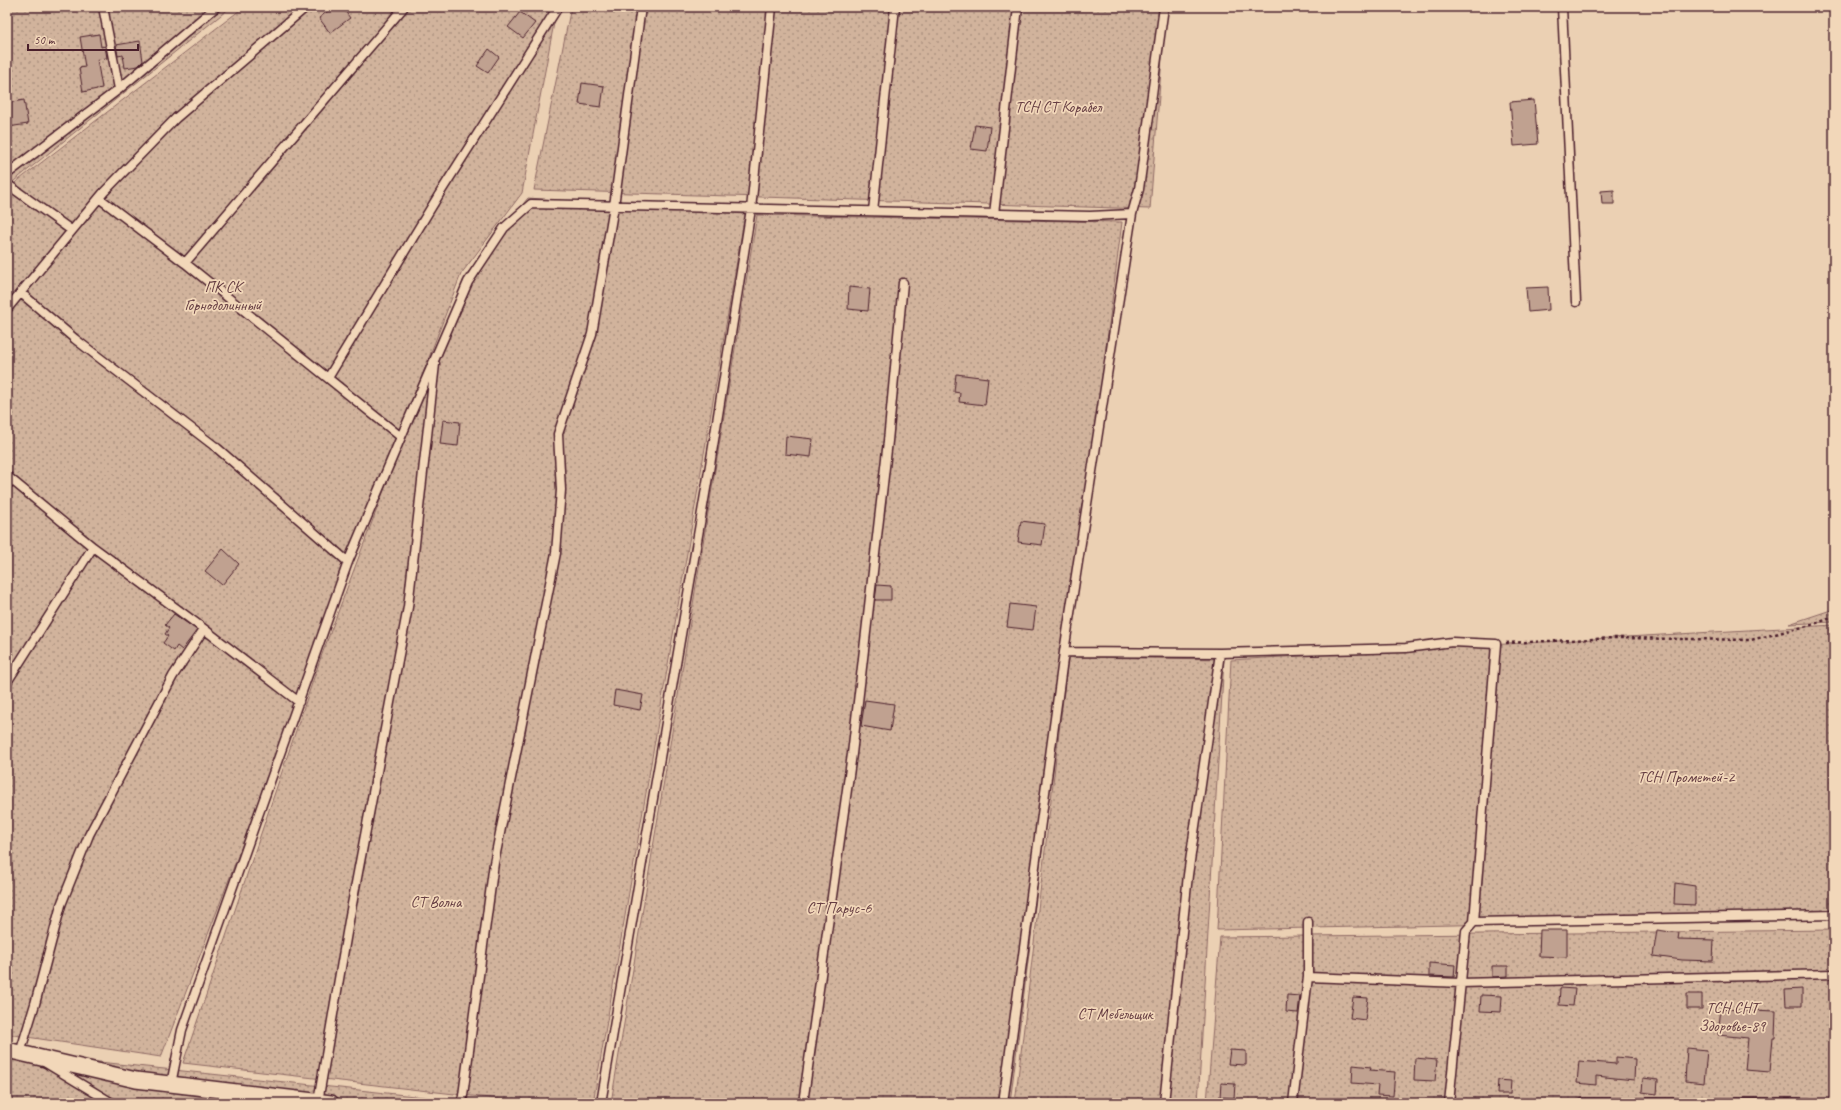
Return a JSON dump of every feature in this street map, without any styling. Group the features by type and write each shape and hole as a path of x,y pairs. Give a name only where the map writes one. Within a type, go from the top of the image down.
{"street":[{"path":"13,1052 38,1059 136,1080 325,1102"}],"lane":[{"path":"103,7 119,89"},
{"path":"7,309 99,198 176,118 306,7"},
{"path":"185,263 404,7"},
{"path":"328,378 440,193 558,7"},
{"path":"462,1103 494,863 556,553 561,490 558,434 592,334 614,206 641,7"},
{"path":"601,1103 710,465 751,209 772,7"},
{"path":"873,211 895,7"},
{"path":"994,214 1018,7"},
{"path":"1003,1103 1064,652 1132,214 1139,189 1164,7"},
{"path":"1562,7 1576,302"},
{"path":"7,174 119,89 214,8"},
{"path":"7,184 71,230"},
{"path":"99,198 185,263 400,437"},
{"path":"171,1084 182,1030 348,562 400,437 468,282 504,228 531,204 1090,216 1132,214"},
{"path":"804,1103 852,754 888,441 904,283"},
{"path":"21,293 75,339 217,448 348,562"},
{"path":"325,1102 350,915 408,607 436,356"},
{"path":"7,476 92,547 204,629 299,702"},
{"path":"7,682 92,547"},
{"path":"13,1052 35,1004 61,905 89,835 173,676 204,629"},
{"path":"1064,652 1220,653 1406,648 1452,642 1496,644 1474,922 1466,931 1449,1103"},
{"path":"1164,1103 1188,875 1220,653"},
{"path":"1474,922 1834,914"},
{"path":"1293,1103 1308,977 1308,922"},
{"path":"1308,977 1461,982 1834,974"},
{"path":"38,1059 112,1103"},
{"path":"1583,1103 1810,1103"}],"path":[{"path":"1496,644 1616,638 1751,640 1834,618"}],"green space":[{"path":"7,7 231,7 9,185 7,184"},
{"name":"ПК СК Горнодолинный","path":"244,7 557,7 522,193 461,274 161,1057 7,1034 7,189"},
{"name":"ТСН СТ Корабел","path":"571,7 1166,7 1150,209 534,190"},
{"name":"СТ Волна","path":"528,198 745,214 593,1103 533,1103 183,1063 321,657 465,276"},
{"name":"СТ Парус-6","path":"757,215 1122,222 1010,1103 611,1103"},
{"path":"1834,609 1834,622 1789,624"},
{"name":"ТСН Прометей-2","path":"1834,625 1834,917 1217,930 1231,660"},
{"name":"СТ Мебельщик","path":"1068,657 1224,659 1198,1103 1015,1103"},
{"name":"ТСН СНТ Здоровье-89","path":"1834,930 1834,1092 1825,1103 1207,1103 1220,937"},
{"path":"7,1052 479,1103 7,1103"}],"building":[{"path":"333,7 342,7 350,18 330,33 319,18"},
{"path":"520,12 535,23 523,38 508,27"},
{"path":"99,34 101,47 105,46 107,58 97,59 102,88 83,92 79,68 85,67 80,37"},
{"path":"140,41 143,61 138,66 125,68 123,55 118,56 116,45"},
{"path":"489,49 499,57 488,73 477,66"},
{"path":"582,83 604,86 601,107 579,104"},
{"path":"24,100 28,124 8,127 7,103"},
{"path":"1534,100 1538,144 1514,146 1510,102"},
{"path":"975,125 990,127 987,151 971,149"},
{"path":"1614,190 1614,204 1602,204 1601,191"},
{"path":"849,287 870,289 868,311 848,309"},
{"path":"1548,287 1549,310 1528,312 1526,288"},
{"path":"956,374 988,378 985,405 959,402 960,393 954,392"},
{"path":"443,420 460,422 458,446 440,444"},
{"path":"786,436 813,439 811,457 785,454"},
{"path":"1021,521 1045,524 1042,545 1018,542"},
{"path":"223,549 239,564 222,585 205,571"},
{"path":"877,585 891,586 891,600 875,600"},
{"path":"1010,604 1036,607 1033,630 1007,627"},
{"path":"174,614 197,630 182,650 177,646 174,651 163,643 168,636 165,634 169,628 165,625"},
{"path":"615,690 643,695 640,710 613,705"},
{"path":"865,700 894,704 890,731 861,726"},
{"path":"1675,883 1695,886 1695,905 1674,904"},
{"path":"1540,930 1567,930 1567,957 1539,956"},
{"path":"1657,930 1679,933 1678,939 1714,940 1713,961 1682,960 1653,956"},
{"path":"1429,963 1455,965 1454,977 1429,976"},
{"path":"1492,966 1508,966 1508,976 1492,977"},
{"path":"1560,988 1575,989 1573,1006 1559,1005"},
{"path":"1802,989 1802,1006 1786,1006 1785,990"},
{"path":"1687,994 1702,994 1702,1009 1687,1009"},
{"path":"1287,995 1300,996 1298,1013 1286,1012"},
{"path":"1481,995 1502,996 1501,1012 1480,1011"},
{"path":"1353,997 1368,998 1365,1020 1350,1018"},
{"path":"1721,1008 1752,1012 1752,1010 1776,1011 1775,1038 1773,1038 1770,1072 1745,1070 1748,1038 1718,1035"},
{"path":"1687,1048 1707,1050 1704,1083 1685,1081"},
{"path":"1230,1050 1246,1051 1246,1065 1228,1064"},
{"path":"1616,1057 1635,1059 1634,1080 1596,1076 1596,1085 1577,1083 1579,1061 1616,1064"},
{"path":"1415,1058 1437,1060 1435,1081 1414,1080"},
{"path":"1353,1065 1371,1067 1370,1070 1395,1072 1393,1096 1377,1095 1378,1085 1352,1083"},
{"path":"1643,1078 1658,1080 1657,1094 1642,1092"},
{"path":"1498,1080 1511,1081 1510,1094 1497,1094"},
{"path":"1221,1083 1235,1084 1234,1098 1220,1097"}]}
